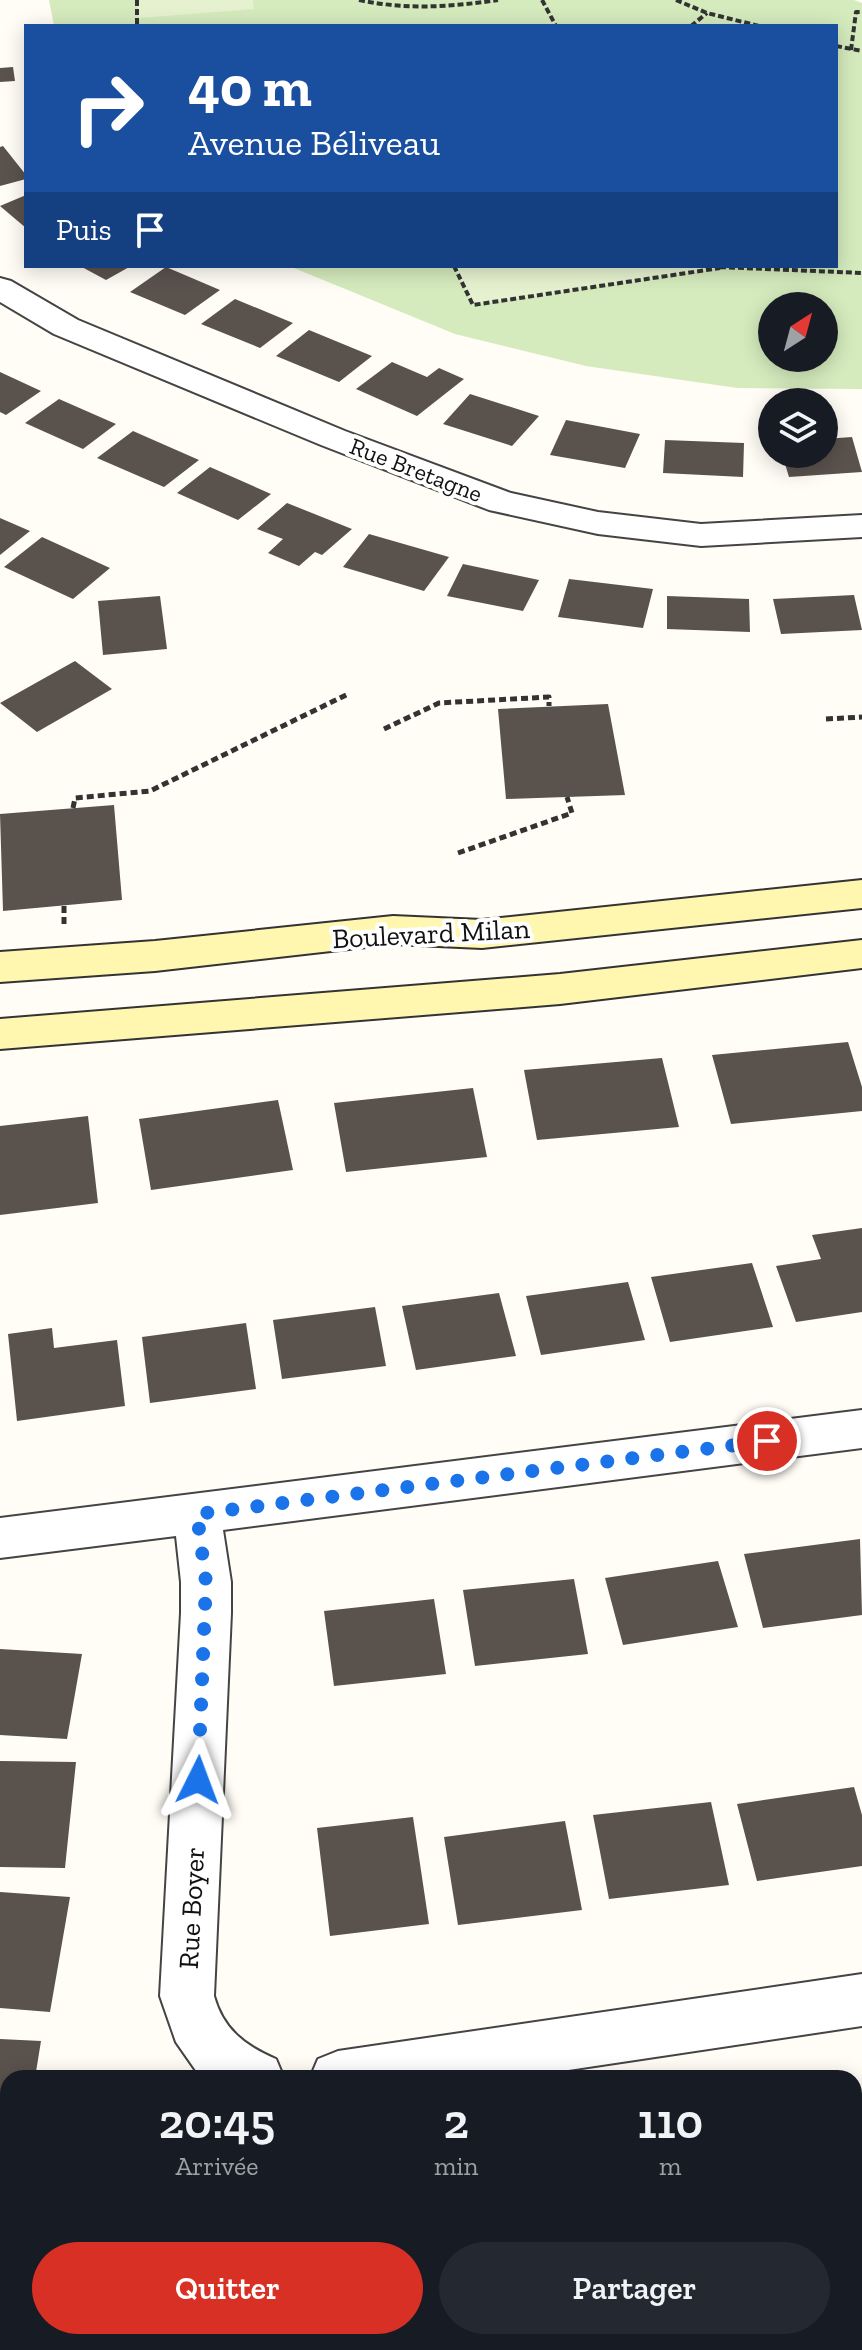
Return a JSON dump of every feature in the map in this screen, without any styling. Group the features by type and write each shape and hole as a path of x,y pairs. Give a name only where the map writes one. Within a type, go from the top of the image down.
{"main road":[{"name":"Boulevard Milan","path":"0,967 155,956 393,930 482,934 862,894"},
{"path":"0,1034 560,989 862,954"}],"street":[{"name":"Rue Bretagne","path":"0,288 66,327 333,438 501,502 598,523 701,535 862,526"},
{"path":"0,1538 862,1429"},
{"name":"Rue Boyer","path":"197,1514 206,1582 206,1613 187,1996 193,2021 205,2042 223,2061 240,2070"},
{"path":"392,2070 862,2000"}],"path":[{"path":"137,0 137,24"},
{"path":"359,0 388,7 456,7 498,0"},
{"path":"542,0 555,24"},
{"path":"676,0 707,13 751,24"},
{"path":"851,50 856,12 862,12"},
{"path":"693,24 707,13"},
{"path":"838,47 862,51"},
{"path":"455,268 473,305 714,268"},
{"path":"744,268 862,273"},
{"path":"73,808 75,798 150,791 348,694"},
{"path":"384,729 439,703 549,697 549,706"},
{"path":"826,719 862,717"},
{"path":"458,853 572,813 567,797"}],"green space":[{"path":"49,0 854,0 862,3 862,389 737,388 586,366 455,334 294,268 838,268 838,24 54,24"},
{"path":"137,0 253,0 254,9 139,18"},
{"path":"455,268 720,268 473,305"}],"building":[{"path":"13,67 15,81 0,82 0,68"},
{"path":"3,146 24,172 24,180 0,186 0,147"},
{"path":"24,196 24,226 0,206"},
{"path":"84,268 127,268 106,280"},
{"path":"165,268 220,290 185,315 130,292"},
{"path":"235,299 293,323 260,348 201,324"},
{"path":"309,330 372,356 339,382 276,356"},
{"path":"392,362 427,377 439,368 464,379 417,416 356,389"},
{"path":"0,372 41,391 6,415 0,412"},
{"path":"470,394 539,416 512,446 443,424"},
{"path":"59,399 116,424 83,449 25,423"},
{"path":"566,420 640,434 625,468 550,455"},
{"path":"133,431 199,460 164,487 97,458"},
{"path":"852,437 862,472 789,477 786,468 838,468 838,438"},
{"path":"665,440 744,443 743,477 663,473"},
{"path":"210,467 271,494 238,520 177,493"},
{"path":"287,503 352,529 322,555 315,552 299,566 268,553 283,539 257,529"},
{"path":"0,518 30,531 0,555"},
{"path":"369,534 449,557 424,591 343,567"},
{"path":"42,537 110,568 73,599 4,567"},
{"path":"463,564 539,580 523,611 447,596"},
{"path":"569,579 653,589 643,628 558,617"},
{"path":"854,595 862,630 781,634 773,599"},
{"path":"160,596 167,649 103,655 98,601"},
{"path":"667,596 749,599 750,632 667,629"},
{"path":"75,661 112,689 37,732 0,703"},
{"path":"608,704 625,795 506,799 498,709"},
{"path":"114,805 122,900 3,911 0,814"},
{"path":"848,1042 862,1087 862,1111 731,1124 712,1055"},
{"path":"662,1058 679,1127 537,1140 524,1070"},
{"path":"473,1088 487,1157 346,1172 334,1103"},
{"path":"278,1100 293,1170 151,1190 139,1119"},
{"path":"88,1116 98,1203 0,1215 0,1126"},
{"path":"862,1228 862,1312 796,1322 776,1266 821,1259 812,1235"},
{"path":"752,1263 773,1327 670,1342 651,1277"},
{"path":"628,1282 645,1340 541,1355 526,1296"},
{"path":"499,1293 516,1356 416,1370 402,1306"},
{"path":"375,1307 386,1366 282,1379 273,1320"},
{"path":"246,1323 256,1389 150,1403 142,1337"},
{"path":"52,1328 54,1348 117,1340 125,1406 17,1421 8,1334"},
{"path":"860,1539 862,1615 763,1628 744,1554"},
{"path":"718,1561 738,1627 623,1645 605,1578"},
{"path":"574,1579 588,1654 475,1666 463,1590"},
{"path":"434,1599 446,1674 334,1686 324,1611"},
{"path":"0,1649 82,1654 67,1739 0,1735"},
{"path":"0,1761 76,1762 65,1868 0,1867"},
{"path":"854,1787 862,1815 862,1866 757,1881 737,1804"},
{"path":"711,1802 729,1885 609,1899 593,1815"},
{"path":"413,1817 429,1924 330,1936 317,1828"},
{"path":"565,1821 582,1910 458,1925 444,1837"},
{"path":"0,1892 70,1897 50,2012 0,2008"},
{"path":"0,2039 41,2041 36,2070 0,2070"}],"route":[{"path":"198,1780 206,1582 197,1514 767,1441"}]}
